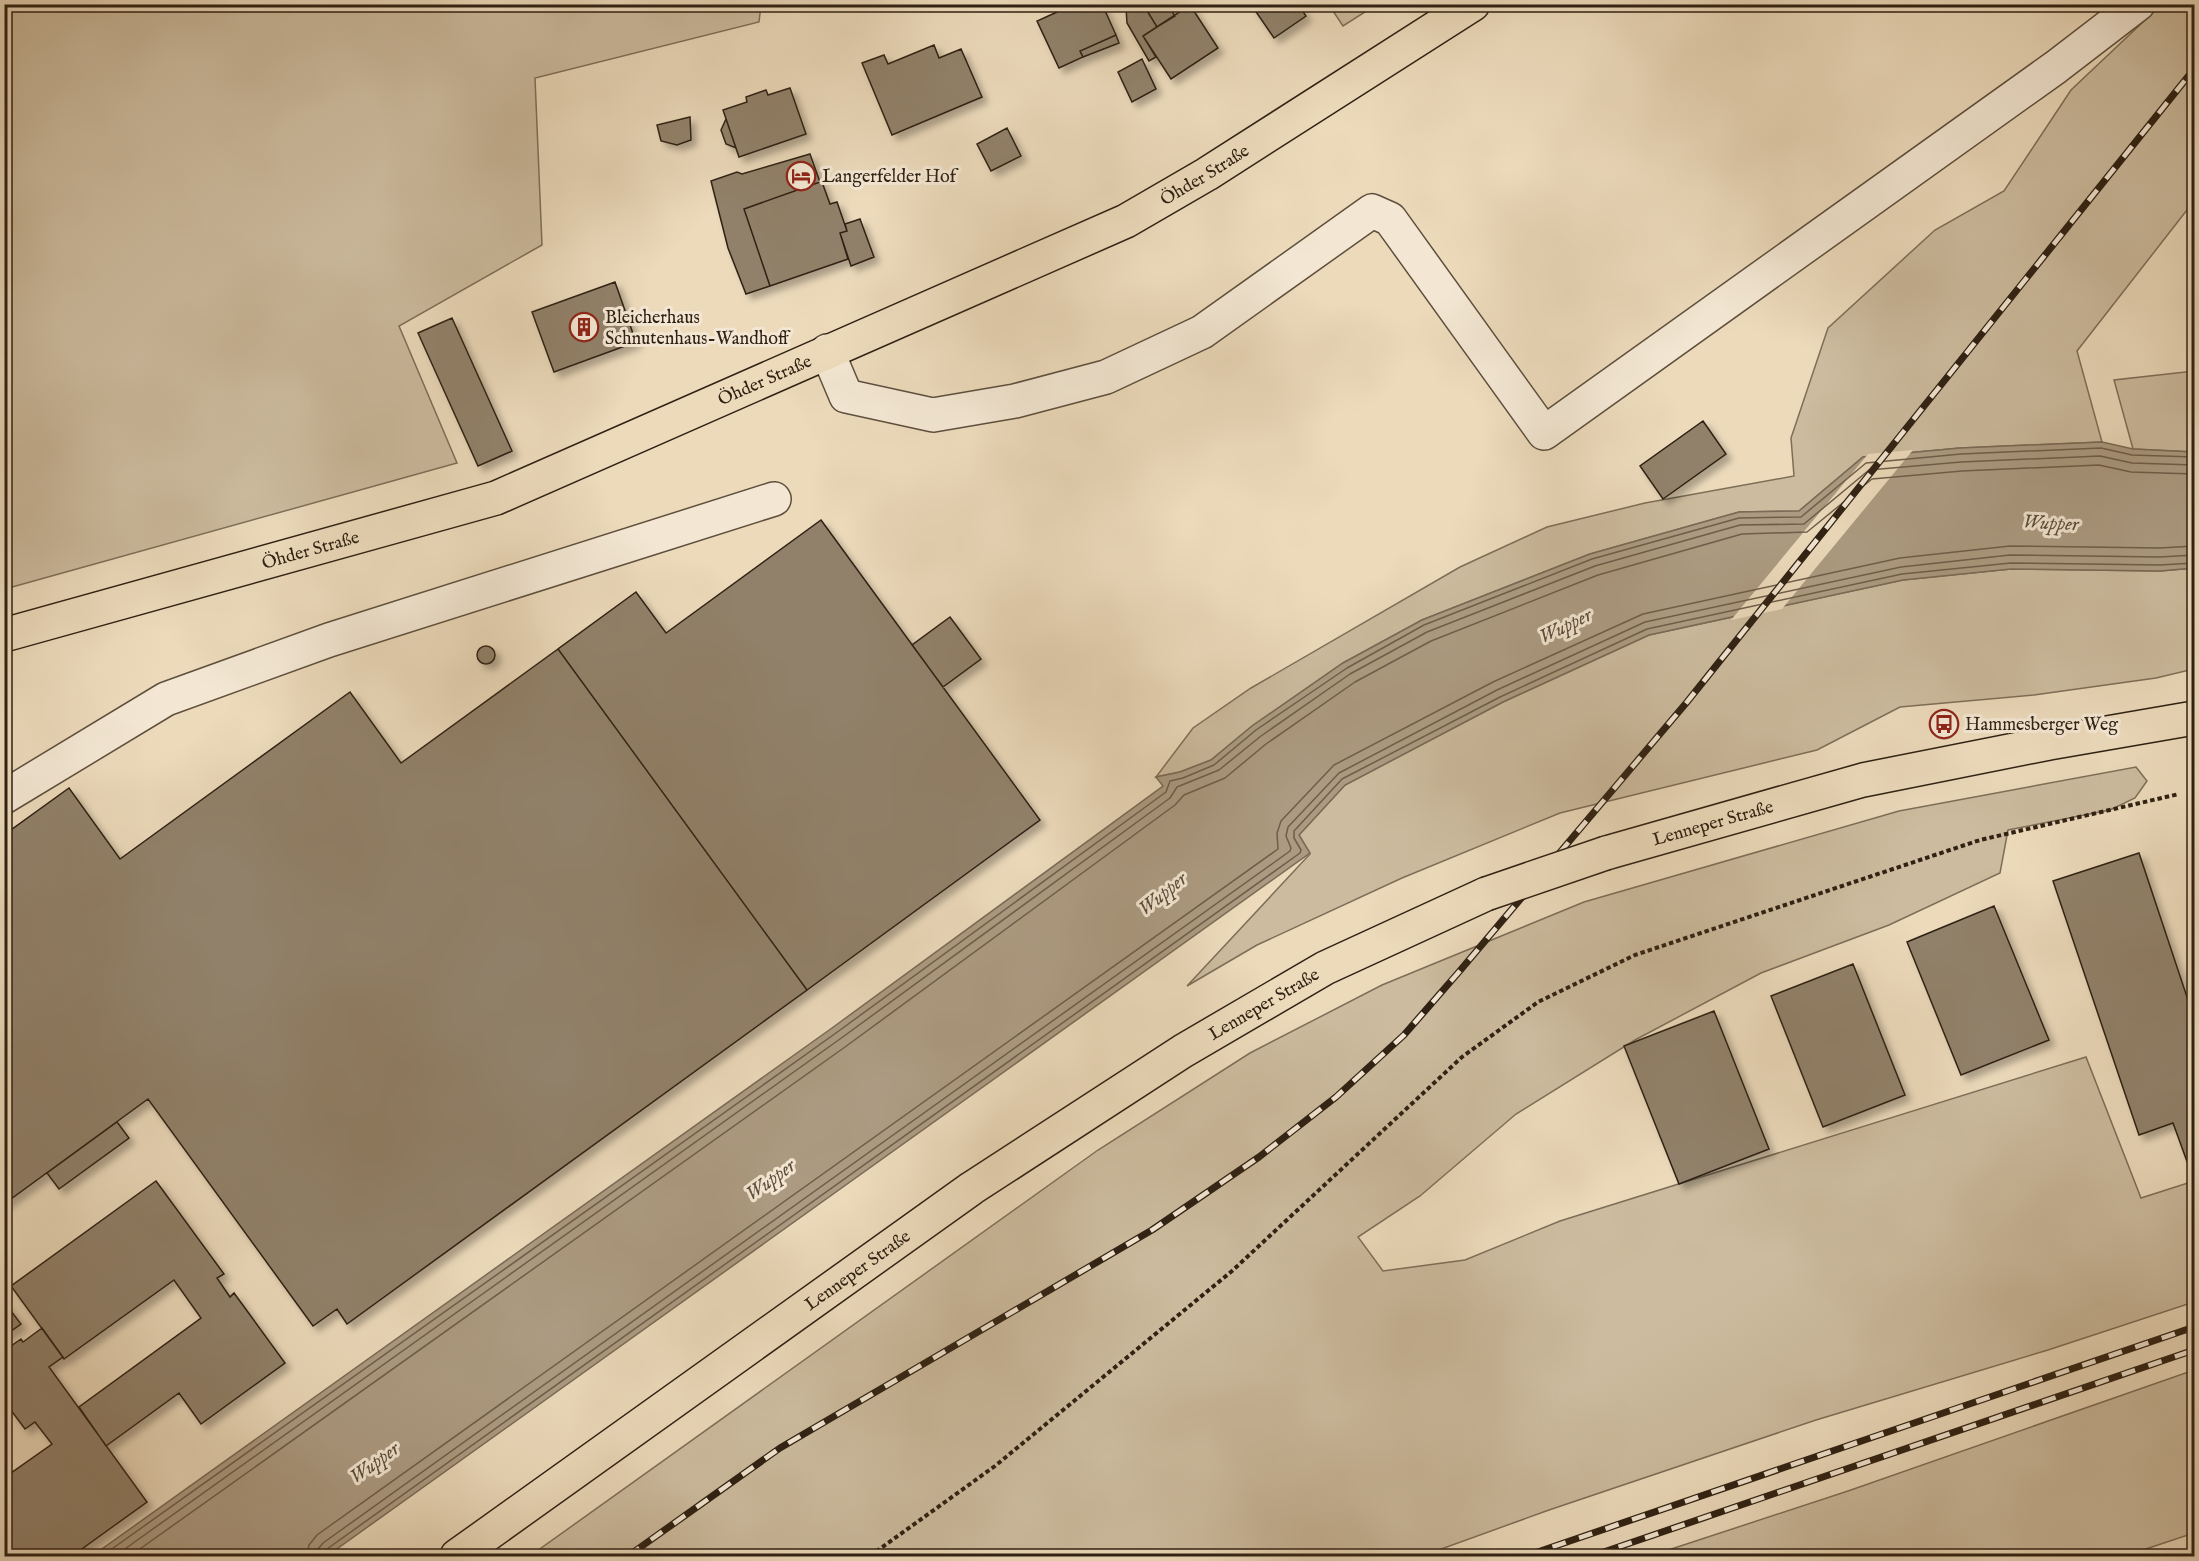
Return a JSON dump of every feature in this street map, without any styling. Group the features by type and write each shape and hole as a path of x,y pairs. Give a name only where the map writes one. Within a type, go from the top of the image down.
{"main road":[{"name":"Öhder Straße","path":"4,635 496,498 1126,221 1207,174 1473,4"},
{"name":"Lenneper Straße","path":"457,1557 972,1188 1183,1051 1325,968 1486,894 1606,853 1863,780 2049,743 2194,718"}],"lane":[{"path":"827,351 846,396 933,415 1015,402 1106,377 1202,332 1372,211 1390,219 1544,433 2056,68 2138,4"},
{"path":"4,797 166,699 329,640 774,499"}],"path":[{"path":"870,1557 995,1466 1232,1271 1462,1058 1538,1002 1635,955 1980,840 2179,794"}],"shaded area":[{"path":"4,5 761,5 759,22 535,78 542,245 399,326 457,463 5,589"},
{"path":"1329,5 1376,5 1343,26"},
{"path":"2161,5 2194,5 2194,201 2077,351 2102,442 1960,448 1863,457 1799,511 1739,512 1590,554 1422,620 1343,663 1252,726 1211,760 1180,772 1156,777 1193,728 1251,688 1460,567 1547,527 1645,503 1794,476 1791,438 1828,328 1935,230 2004,191 2071,90"},
{"path":"2194,371 2194,452 2133,449 2114,380"},
{"path":"2194,568 2194,669 2156,678 2034,695 1900,707 1817,750 1560,813 1402,878 1257,945 1187,986 1310,854 1299,835 1345,785 1503,702 1649,635 1903,580 2011,569 2160,571"},
{"path":"2136,767 2147,781 2135,798 2110,810 2008,830 2000,873 1889,925 1761,973 1635,1040 1516,1114 1420,1196 1358,1237 1383,1271 1465,1260 1560,1221 2086,1057 2141,1198 2194,1181 2194,1302 2048,1350 1816,1420 1549,1510 1422,1556 530,1556 1098,1150 1250,1053 1382,985 1584,902 1899,811"},
{"path":"2194,1370 2194,1533 2125,1556 1650,1556 1848,1491"}],"water":[{"name":"Wupper","path":"2102,442 2133,449 2194,452 2194,568 2160,571 2011,569 1903,580 1649,635 1503,702 1345,785 1299,835 1310,853 327,1556 92,1556 832,1028 1163,786 1156,777 1180,772 1211,760 1252,726 1343,663 1422,620 1590,554 1739,512 1799,511 1863,457 1960,448"}],"pier":[{"path":"1913,450 1782,609 1731,620 1868,454"}],"building":[{"path":"1054,4 1102,4 1116,35 1080,51 1083,57 1059,68 1037,21 1057,12"},
{"path":"1130,4 1143,4 1157,27 1143,36 1156,57 1149,61 1127,23 1126,8"},
{"path":"1143,4 1175,4 1171,10 1175,16 1157,27"},
{"path":"1255,4 1298,4 1306,16 1274,38 1252,6"},
{"path":"1190,5 1218,48 1171,79 1143,36"},
{"path":"1116,35 1119,43 1083,57 1080,51"},
{"path":"934,45 939,58 961,49 982,97 892,135 862,63 884,55 888,64"},
{"path":"1142,59 1156,89 1132,102 1118,72"},
{"path":"790,88 806,134 739,157 723,110 747,102 746,97 766,90 768,95"},
{"path":"690,117 691,140 677,145 661,141 657,125"},
{"path":"726,119 736,148 726,144 721,130"},
{"path":"1007,128 1021,156 991,171 977,144"},
{"path":"810,154 820,182 744,209 770,286 746,294 728,248 711,181 737,172 742,174"},
{"path":"822,182 830,204 837,202 847,231 840,233 848,259 770,286 744,209"},
{"path":"860,219 874,257 851,266 840,233 847,231 845,224"},
{"name":"Bleicherhaus Schnutenhaus-Wandhoff","path":"615,282 636,342 554,372 532,312"},
{"path":"452,318 512,451 478,466 418,333"},
{"path":"1703,421 1726,454 1663,499 1640,466"},
{"path":"821,520 1040,820 807,990 558,649 636,592 666,633"},
{"path":"950,617 981,659 943,687 912,645"},
{"path":"482,646 490,646 495,651 493,662 482,664 477,659 477,651"},
{"path":"558,649 807,990 347,1324 337,1309 313,1326 148,1099 4,1204 4,835 69,788 120,859 350,692 401,763"},
{"path":"2139,853 2194,1018 2194,1165 2189,1167 2173,1123 2139,1135 2053,881"},
{"path":"1994,906 2049,1040 1961,1075 1907,942"},
{"path":"1853,964 1905,1095 1823,1127 1771,996"},
{"path":"1714,1011 1769,1149 1679,1184 1624,1046"},
{"path":"117,1122 129,1138 59,1189 47,1173"},
{"path":"156,1181 224,1274 217,1278 230,1297 234,1293 285,1363 201,1424 179,1393 106,1446 79,1407 201,1318 174,1280 64,1359 11,1286"},
{"path":"4,1302 21,1324 4,1336"},
{"path":"42,1328 63,1357 49,1367 147,1502 72,1556 4,1556 4,1478 52,1444 35,1422 25,1429 4,1401 4,1351 21,1339 23,1342"}],"railway":[{"path":"628,1556 780,1448 1152,1230 1259,1157 1336,1097 1404,1035 1687,702 2194,69"},
{"path":"1526,1556 2194,1327"},
{"path":"1592,1556 2194,1350"}],"place":[{"name":"Langerfelder Hof","path":"801,176"},
{"name":"Bleicherhaus Schnutenhaus-Wandhoff","path":"584,327"},
{"name":"Hammesberger Weg","path":"1944,724"}]}
